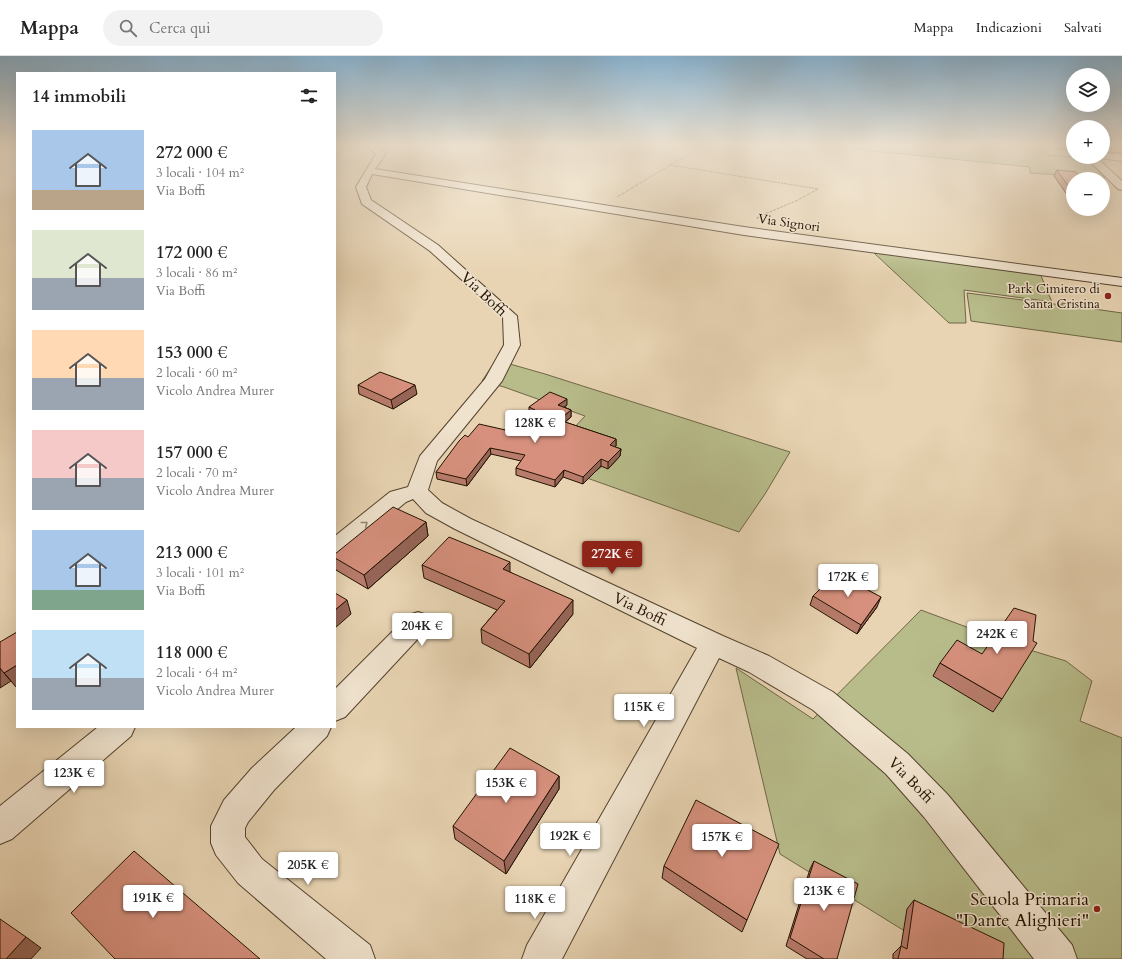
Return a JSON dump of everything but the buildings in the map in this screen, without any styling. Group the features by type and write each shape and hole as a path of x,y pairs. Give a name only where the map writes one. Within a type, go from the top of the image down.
{"street":[{"name":"Via Boffi","path":"362,188 366,202 434,248 510,316 512,345 506,357 493,381 427,460 417,492 434,508 463,524 713,644 760,664 823,701 897,764 978,857 1058,959"},
{"name":"Via Signori","path":"476,188 744,231 1122,282"},
{"path":"336,547 398,497 417,492"},
{"path":"336,707 418,622"},
{"path":"541,959 713,644"},
{"path":"0,827 119,728"},
{"path":"315,728 263,779 236,811 228,826 228,843 250,871 273,888 356,959"}],"path":[{"path":"600,208 632,188"},
{"path":"744,231 758,217 798,200 818,189 813,188"}],"green space":[{"path":"874,253 1039,271 1052,302 964,290 966,323 949,323"},
{"path":"967,293 1062,305 1062,303 1075,305 1075,303 1093,307 1094,309 1122,313 1122,342 971,321"},
{"path":"496,360 545,374 790,452 765,494 739,532 587,478 613,458 563,440 585,416 504,387 482,381"},
{"path":"921,610 1020,647 1066,661 1092,681 1080,721 1122,738 1122,959 950,959 780,854 736,668 813,719"}],"place":[{"name":"Park Cimitero di Santa Cristina","path":"1108,296"},
{"name":"Scuola Primaria \"Dante Alighieri\"","path":"1097,909"}]}
